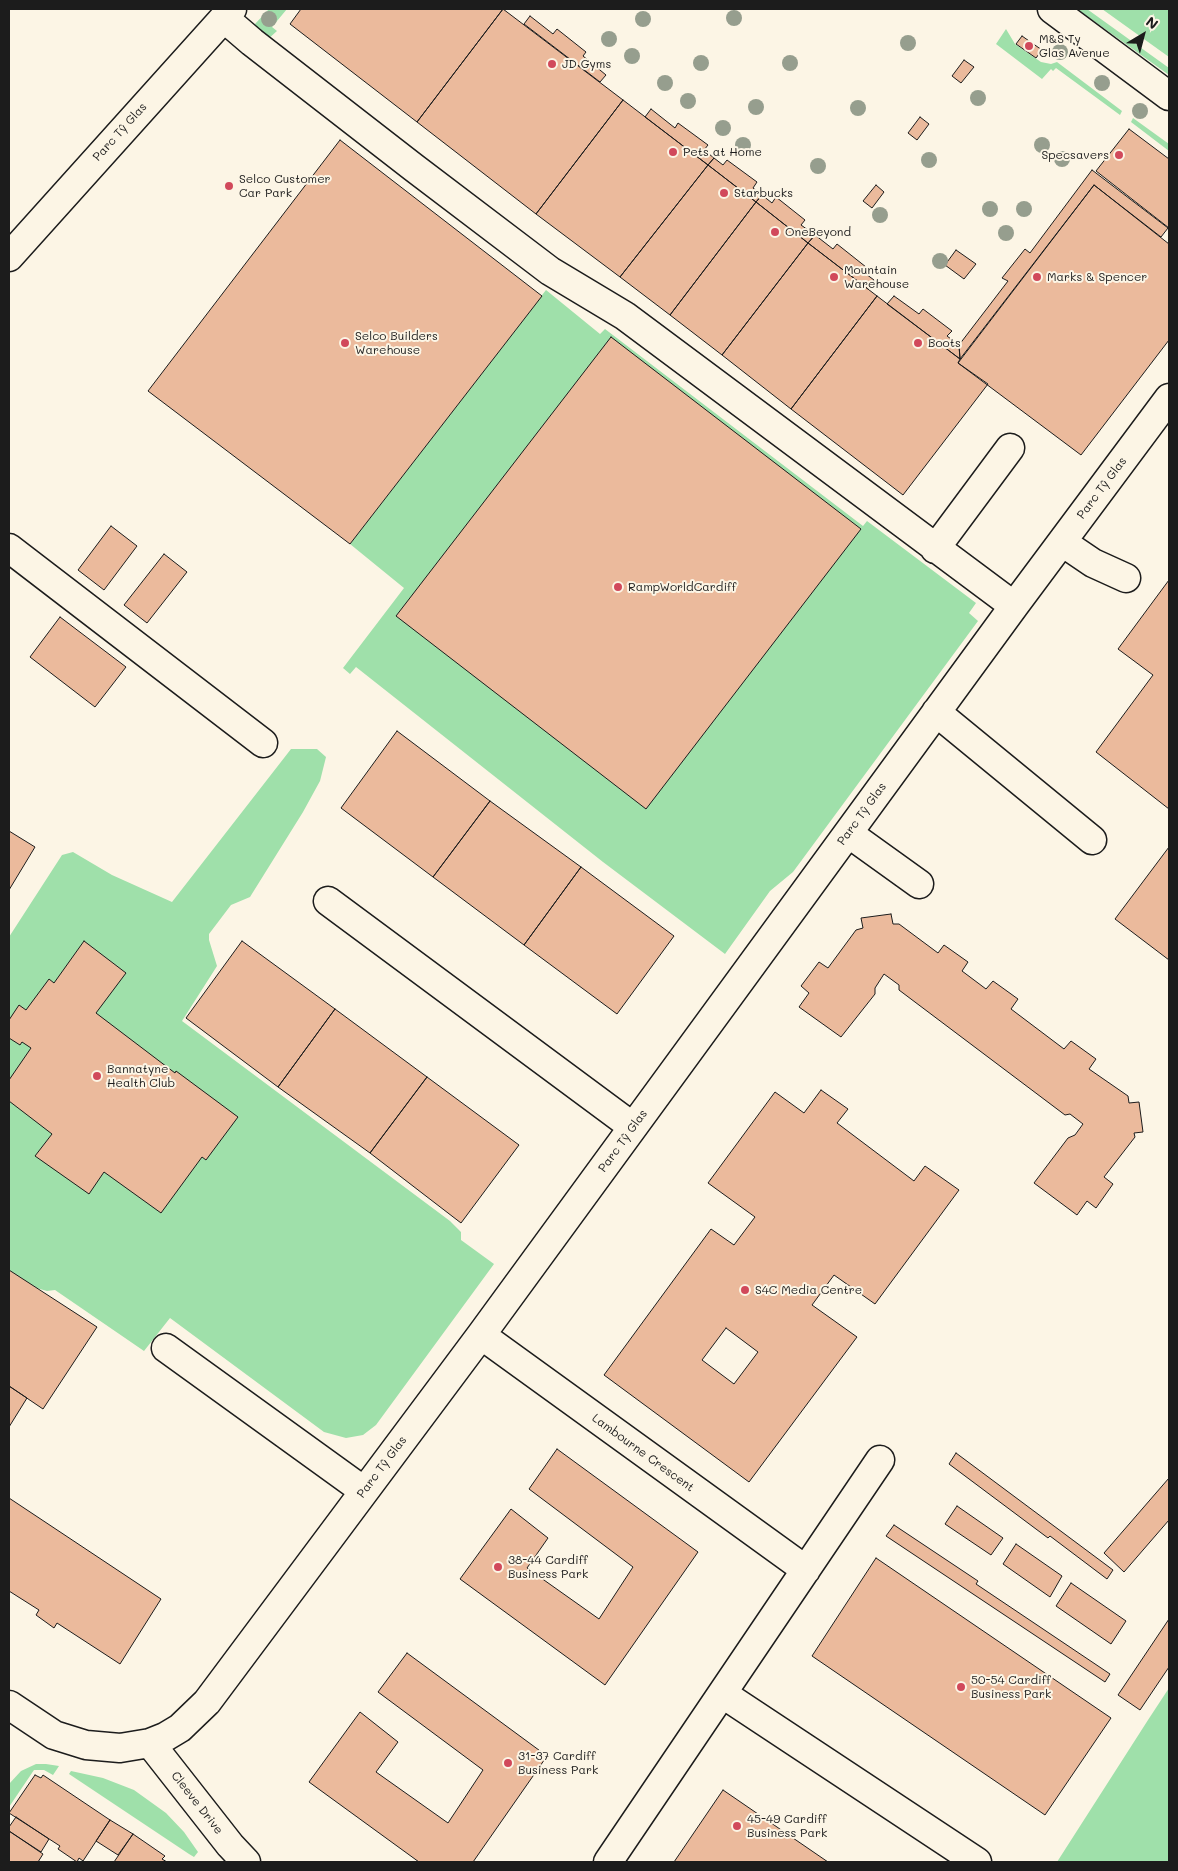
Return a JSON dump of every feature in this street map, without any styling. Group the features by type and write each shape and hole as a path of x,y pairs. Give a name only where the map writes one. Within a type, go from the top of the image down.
{"street":[{"path":"1052,9 1169,96"},
{"path":"228,13 252,42 550,271 625,316 935,549 1014,606"},
{"name":"Parc Tŷ Glas","path":"9,257 228,13"},
{"name":"Parc Tŷ Glas","path":"9,1705 54,1735 86,1745 120,1748 150,1743 165,1738 180,1728 208,1702 481,1335 936,712 1169,398"},
{"path":"935,549 1010,448"},
{"path":"1062,542 1093,563 1126,578"},
{"path":"9,548 263,743"},
{"path":"936,712 1092,840"},
{"path":"848,833 919,884"},
{"path":"328,901 633,1127"},
{"name":"Lambourne Crescent","path":"481,1335 806,1570"},
{"path":"166,1348 364,1491"},
{"path":"608,1862 880,1460"},
{"path":"723,1694 977,1862"},
{"name":"Cleeve Drive","path":"150,1743 230,1845 246,1862"}],"green space":[{"path":"269,9 287,9 272,27 277,31 267,40 255,30 255,24"},
{"path":"1077,9 1087,9 1169,68 1169,75"},
{"path":"1102,9 1169,9 1169,57 1109,14"},
{"path":"1006,29 1015,44 1041,62 1051,64 1057,62 1122,111 1120,115 1056,68 1053,71 1051,69 1042,79 996,44"},
{"path":"1133,118 1169,144 1169,151 1131,122"},
{"path":"546,290 600,334 605,329 863,526 867,521 976,603 969,613 978,621 793,872 770,891 725,954 603,862 356,667 350,674 343,668 404,588 350,544"},
{"path":"291,749 317,749 326,757 320,781 250,897 231,905 209,934 217,966 182,1021 450,1221 461,1232 461,1240 494,1264 376,1425 363,1435 346,1438 324,1432 170,1318 144,1351 55,1290 47,1291 19,1283 9,1277 9,937 62,855 73,852 112,875 172,902"},
{"path":"1169,1688 1169,1862 1057,1862 1148,1720"},
{"path":"36,1764 59,1766 53,1775 44,1770 34,1770 9,1807 9,1784 21,1771"},
{"path":"71,1771 103,1778 134,1790 166,1813 184,1832 198,1852 194,1857 189,1854 69,1774"}],"building":[{"path":"301,9 503,9 417,122 290,24"},
{"path":"503,9 623,100 536,214 417,122"},
{"path":"530,16 553,34 557,29 586,52 583,56 606,75 600,82 524,24"},
{"path":"1022,36 1042,50 1036,58 1016,44"},
{"path":"964,60 974,67 961,83 952,76"},
{"path":"623,100 708,165 620,277 536,214"},
{"path":"651,109 675,128 678,123 708,145 704,150 714,158 708,165 645,117"},
{"path":"920,117 929,124 917,140 908,133"},
{"path":"1129,129 1169,159 1169,228 1096,171"},
{"name":"Selco Builders Warehouse","path":"340,140 542,296 350,544 148,391"},
{"path":"714,158 723,165 727,160 757,182 753,188 762,195 756,202 708,165"},
{"path":"708,165 756,202 670,315 620,277"},
{"path":"1092,170 1168,228 1161,237 1094,185 960,359 959,345 1008,281 1002,278 1025,249 1030,253"},
{"path":"876,185 884,192 872,208 863,201"},
{"path":"1094,185 1169,244 1169,340 1081,455 958,363"},
{"path":"762,195 772,203 776,197 805,220 801,225 815,235 808,243 756,202"},
{"path":"756,202 808,243 722,355 670,315"},
{"path":"815,235 833,249 837,244 866,267 862,271 874,280 868,289 808,243"},
{"path":"808,243 877,296 791,409 722,355"},
{"path":"956,250 976,264 964,279 945,265"},
{"path":"877,296 960,359 958,363 988,384 903,495 791,409"},
{"path":"894,296 919,314 923,309 952,331 947,336 959,345 960,359 887,304"},
{"name":"RampWorldCardiff","path":"611,337 861,529 646,809 396,616"},
{"path":"111,526 137,546 104,590 78,570"},
{"path":"164,554 187,572 147,623 124,605"},
{"path":"1169,580 1169,809 1096,752 1153,675 1118,649"},
{"path":"60,617 126,667 95,707 30,657"},
{"path":"397,731 490,801 433,877 341,808"},
{"path":"490,801 581,867 524,945 433,877"},
{"path":"9,831 35,847 9,890"},
{"path":"1169,847 1169,960 1115,919"},
{"path":"581,867 674,936 617,1014 524,945"},
{"path":"891,914 893,924 899,924 938,953 944,945 968,962 962,971 986,989 993,981 1018,999 1011,1009 1064,1049 1071,1041 1096,1059 1089,1069 1128,1096 1129,1103 1139,1102 1143,1132 1134,1133 1135,1137 1104,1177 1113,1184 1096,1208 1087,1201 1077,1215 1034,1183 1068,1138 1075,1135 1083,1124 1070,1114 1065,1115 899,990 899,985 884,974 875,988 875,994 841,1037 799,1007 809,993 801,986 819,962 828,968 856,930 863,928 861,918"},
{"name":"Bannatyne Health Club","path":"84,941 126,973 96,1013 175,1073 176,1071 238,1117 206,1160 202,1157 161,1213 104,1172 89,1194 35,1156 52,1134 9,1101 9,1080 31,1048 22,1042 20,1045 9,1038 9,1020 19,1005 26,1010 49,979 54,983"},
{"path":"242,941 335,1009 278,1087 186,1018"},
{"path":"335,1009 427,1077 370,1153 278,1087"},
{"path":"427,1077 519,1145 461,1223 370,1153"},
{"name":"S4C Media Centre","path":"821,1090 848,1109 837,1123 914,1181 925,1166 959,1190 875,1304 834,1275 812,1305 857,1337 749,1482 604,1375 711,1229 734,1245 755,1217 708,1183 775,1092 804,1113","holes":["726,1328 758,1352 734,1384 702,1360"]},
{"path":"9,1270 97,1327 43,1409 9,1386"},
{"path":"9,1386 27,1398 9,1427"},
{"name":"38-44 Cardiff Business Park","path":"557,1449 698,1552 605,1685 460,1579 511,1509 548,1538 527,1568 599,1619 633,1567 529,1489"},
{"path":"956,1453 1113,1570 1107,1579 1050,1536 1048,1538 949,1464"},
{"path":"1169,1478 1169,1520 1124,1572 1104,1553"},
{"path":"9,1498 161,1599 120,1664 57,1623 54,1628 36,1615 39,1610 9,1591"},
{"path":"957,1506 1003,1538 991,1555 945,1524"},
{"path":"894,1525 978,1581 976,1584 1110,1674 1105,1682 886,1536"},
{"path":"1016,1544 1062,1576 1050,1597 1003,1564"},
{"name":"50-54 Cardiff Business Park","path":"876,1558 1111,1718 1045,1815 812,1656"},
{"path":"1071,1583 1126,1621 1111,1644 1056,1606"},
{"path":"1169,1619 1169,1667 1140,1710 1118,1695"},
{"name":"31-37 Cardiff Business Park","path":"407,1653 547,1756 473,1862 419,1862 309,1782 360,1712 398,1742 376,1772 448,1823 483,1770 378,1692"},
{"path":"35,1775 41,1778 43,1775 110,1820 83,1861 79,1858 77,1862 58,1849 60,1846 9,1813"},
{"name":"45-49 Cardiff Business Park","path":"723,1790 828,1862 674,1862"},
{"path":"16,1817 49,1839 41,1852 9,1831 9,1827"},
{"path":"110,1820 133,1834 118,1855 96,1841"},
{"path":"9,1831 43,1854 38,1862 9,1862"},
{"path":"133,1834 165,1856 162,1859 167,1862 114,1862"}],"place":[{"name":"M&S Ty Glas Avenue","path":"1029,46"},
{"name":"JD Gyms","path":"552,64"},
{"name":"Pets at Home","path":"673,152"},
{"name":"Specsavers","path":"1119,155"},
{"name":"Selco Customer Car Park","path":"229,186"},
{"name":"Starbucks","path":"724,193"},
{"name":"OneBeyond","path":"775,232"},
{"name":"Mountain Warehouse","path":"834,277"},
{"name":"Marks & Spencer","path":"1037,277"},
{"name":"Selco Builders Warehouse","path":"345,343"},
{"name":"Boots","path":"918,343"},
{"name":"RampWorldCardiff","path":"618,587"},
{"name":"Bannatyne Health Club","path":"97,1076"},
{"name":"S4C Media Centre","path":"745,1290"},
{"name":"38-44 Cardiff Business Park","path":"498,1567"},
{"name":"50-54 Cardiff Business Park","path":"961,1687"},
{"name":"31-37 Cardiff Business Park","path":"508,1763"},
{"name":"45-49 Cardiff Business Park","path":"737,1826"}]}
